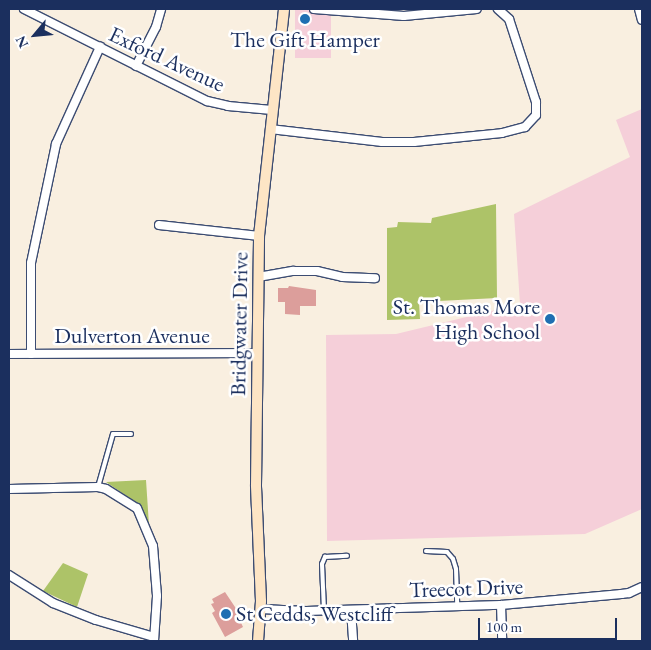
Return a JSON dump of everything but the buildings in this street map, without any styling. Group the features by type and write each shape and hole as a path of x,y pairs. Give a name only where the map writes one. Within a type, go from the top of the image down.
{"street":[{"name":"Exford Avenue","path":"24,9 207,101 228,106 272,110"},
{"path":"136,66 156,27 161,9"},
{"name":"Bridgwater Drive","path":"258,641 260,609 256,485 256,353 259,236 284,9"},
{"path":"314,9 404,16 477,9"},
{"path":"270,130 382,142 414,142 502,133 525,127 536,115 536,102 509,19 498,9"},
{"path":"638,9 642,20"},
{"path":"31,354 31,263 56,144 100,47"},
{"path":"159,225 259,236"},
{"path":"258,277 293,271 317,270 342,277 375,278"},
{"name":"Dulverton Avenue","path":"9,354 256,353"},
{"path":"9,489 98,487 106,489 137,508 153,546 157,596 154,639 96,620 53,603 9,575"},
{"name":"Treecot Drive","path":"260,609 351,610 500,605 629,593 642,587"},
{"path":"500,605 502,641"},
{"path":"351,610 353,641"}],"lane":[{"path":"98,487 113,434 131,434"},
{"path":"426,552 447,552 453,559 456,569 457,606"},
{"path":"324,610 322,564 325,557 347,556"}],"shaded area":[{"path":"295,9 331,9 331,58 295,58"},
{"name":"St. Thomas More High School","path":"642,109 642,509 585,534 327,541 326,335 396,334 520,304 514,214 630,157 616,120"}],"green space":[{"path":"496,204 497,298 419,302 420,319 387,320 387,228 397,227 398,222 431,223 432,218"},
{"path":"146,480 149,525 137,503 106,482"},
{"path":"63,563 88,574 77,607 43,591"}],"place":[{"name":"The Gift Hamper","path":"305,19"},
{"name":"St. Thomas More High School","path":"550,319"},
{"name":"St Cedds, Westcliff","path":"226,614"}]}
